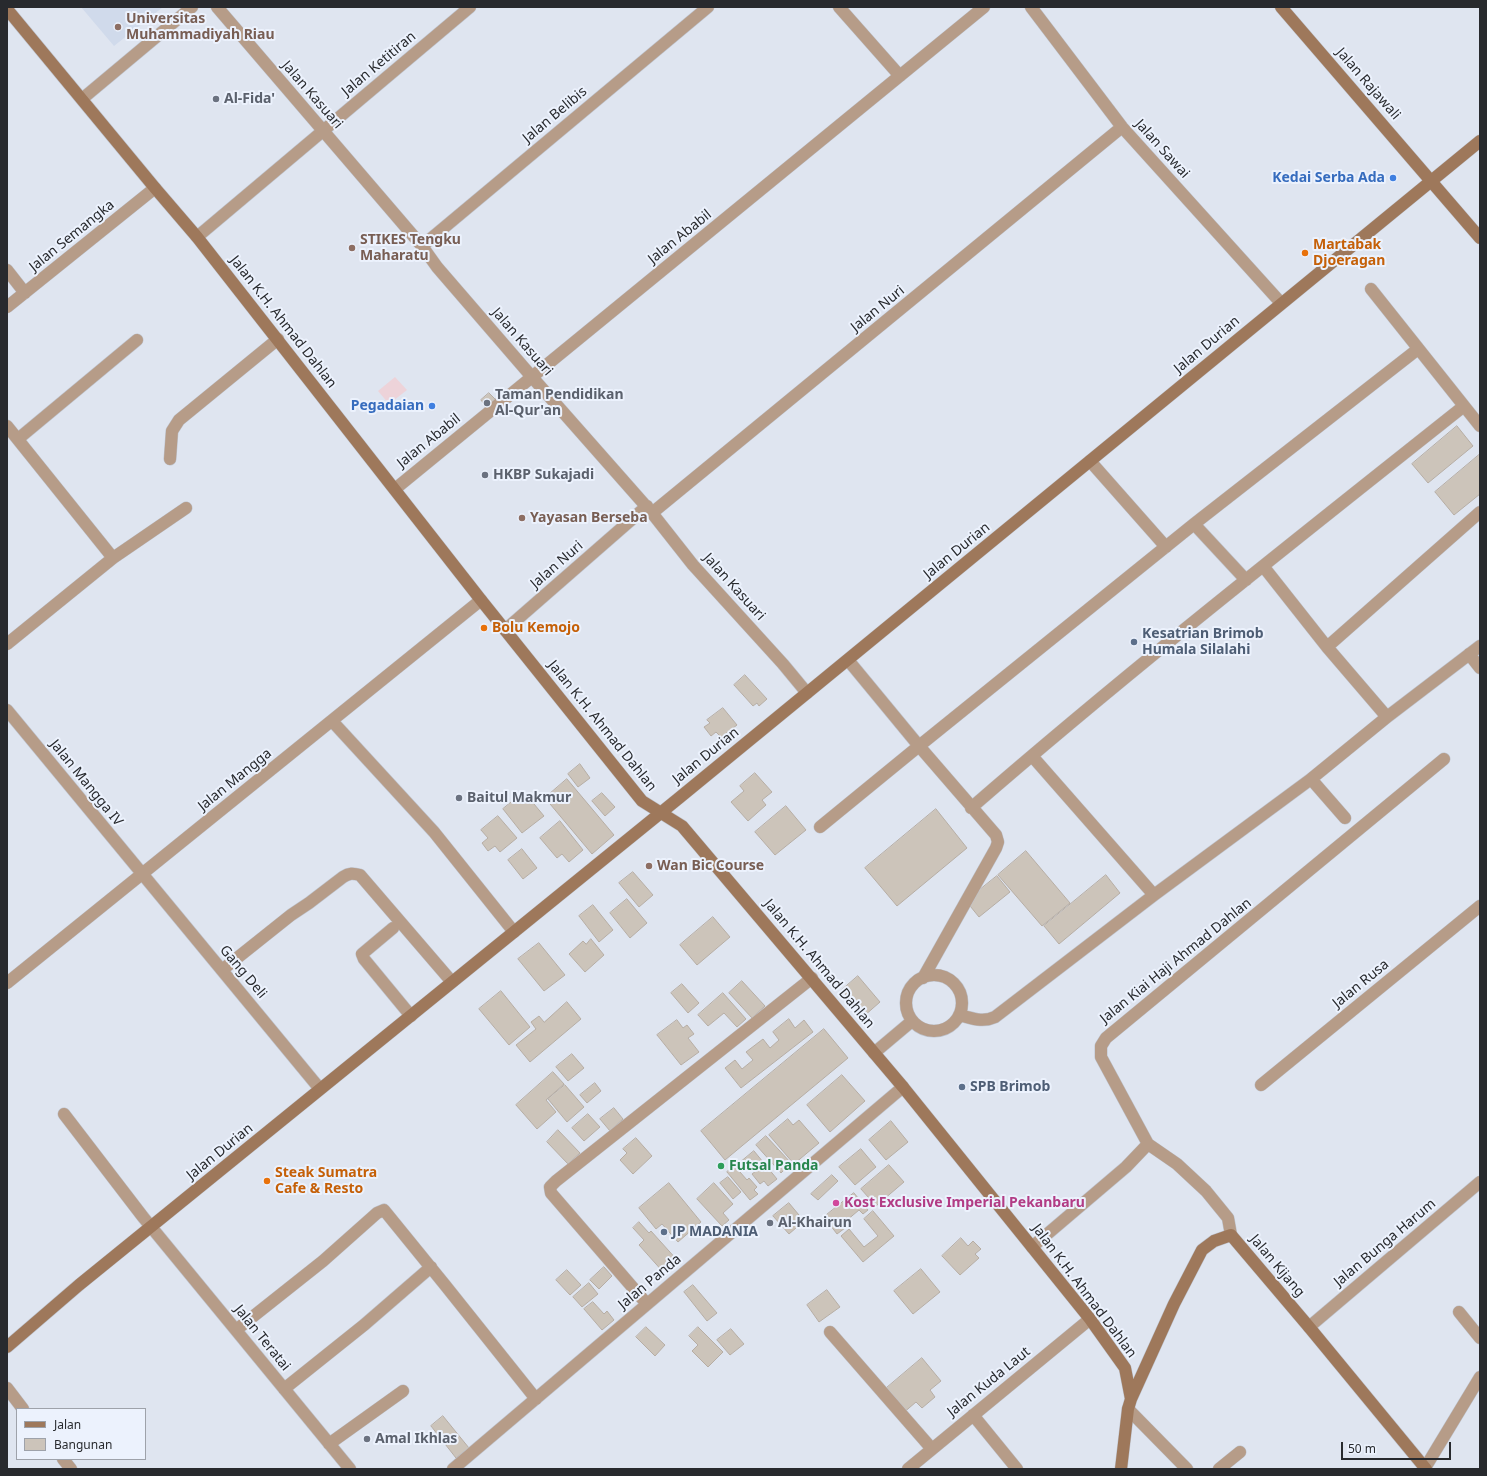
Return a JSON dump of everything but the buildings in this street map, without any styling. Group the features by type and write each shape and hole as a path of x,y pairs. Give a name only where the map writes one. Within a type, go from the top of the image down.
{"main road":[{"name":"Jalan Rajawali","path":"1281,7 1480,238"},
{"name":"Jalan K.H. Ahmad Dahlan","path":"7,9 197,237 481,600 642,801 682,826 903,1087 1090,1319 1125,1368 1130,1404 1121,1469"},
{"name":"Jalan Durian","path":"7,1347 79,1285 848,660 1281,303 1480,142"},
{"name":"Jalan Kijang","path":"1130,1404 1174,1304 1202,1250 1214,1241 1231,1235 1425,1468"}],"street":[{"path":"82,99 192,7"},
{"name":"Jalan Kasuari","path":"217,7 422,246 437,267 649,510 693,565 783,664 807,693"},
{"name":"Jalan Ketitiran","path":"197,237 470,7"},
{"name":"Jalan Belibis","path":"422,246 708,7"},
{"path":"839,7 900,76"},
{"name":"Jalan Ababil","path":"395,489 984,7"},
{"name":"Jalan Sawai","path":"1031,7 1122,128 1281,303"},
{"name":"Jalan Nuri","path":"505,630 649,510 1122,128"},
{"name":"Jalan Semangka","path":"7,307 155,188"},
{"path":"7,270 25,293"},
{"path":"1371,289 1480,426"},
{"path":"170,459 172,431 179,420 278,339"},
{"path":"18,438 137,340"},
{"path":"820,827 1194,524 1418,349"},
{"path":"972,808 1032,756 1263,566 1464,406"},
{"path":"7,426 113,558"},
{"path":"1090,461 1166,547"},
{"path":"7,644 113,558 186,508"},
{"path":"1327,646 1480,512"},
{"path":"1194,524 1246,580"},
{"path":"1263,566 1327,646 1387,717"},
{"name":"Jalan Mangga","path":"7,983 481,600"},
{"path":"959,1015 981,1021 989,1020 995,1017 1154,895 1311,779 1387,717 1480,646"},
{"path":"1469,654 1480,668"},
{"path":"848,660 919,746 996,835 998,842 923,978"},
{"name":"Jalan Mangga IV","path":"7,710 142,874"},
{"path":"332,720 434,832 514,932"},
{"path":"1032,756 1154,895"},
{"name":"Jalan Kiai Haji Ahmad Dahlan","path":"1148,1144 1101,1057 1101,1046 1106,1038 1444,759"},
{"path":"1311,779 1344,818"},
{"name":"Gang Deli","path":"142,874 320,1090"},
{"path":"222,970 291,915 348,874 355,874 360,875 452,982"},
{"name":"Jalan Rusa","path":"1261,1085 1480,906"},
{"path":"393,928 362,954 364,960 411,1016"},
{"path":"928,976 941,976 956,986 962,1003 959,1015 954,1022 946,1028 937,1031 927,1031 912,1021 906,1009 906,996 912,985 923,978 928,976"},
{"path":"647,1304 551,1193 550,1187 812,978"},
{"path":"874,1053 912,1021"},
{"name":"Jalan Panda","path":"453,1469 903,1087"},
{"name":"Jalan Teratai","path":"64,1114 152,1227 350,1469"},
{"path":"1032,1247 1126,1167 1148,1144 1177,1164 1206,1191 1228,1218 1231,1235"},
{"name":"Jalan Bunga Harum","path":"1309,1327 1480,1182"},
{"path":"236,1330 384,1210 536,1399"},
{"path":"284,1389 364,1325 431,1267"},
{"path":"1459,1312 1480,1338"},
{"name":"Jalan Kuda Laut","path":"908,1469 1090,1319"},
{"path":"830,1332 932,1449"},
{"path":"1425,1468 1480,1376"},
{"path":"7,1388 22,1408"},
{"path":"329,1444 403,1391"},
{"path":"1130,1404 1187,1469"},
{"path":"973,1415 1016,1469"},
{"path":"1219,1469 1240,1452"},
{"path":"64,1460 71,1469"}],"shaded area":[{"name":"Universitas Muhammadiyah Riau","path":"81,7 163,7 114,46"},
{"path":"395,377 407,390 389,404 378,391"}],"place":[{"name":"Universitas Muhammadiyah Riau","path":"118,27"},
{"name":"Al-Fida'","path":"216,99"},
{"name":"Kedai Serba Ada","path":"1393,178"},
{"name":"STIKES Tengku Maharatu","path":"352,248"},
{"name":"Martabak Djoeragan","path":"1305,253"},
{"name":"Taman Pendidikan Al-Qur'an","path":"487,403"},
{"name":"Pegadaian","path":"432,406"},
{"name":"HKBP Sukajadi","path":"485,475"},
{"name":"Yayasan Berseba","path":"522,518"},
{"name":"Bolu Kemojo","path":"484,628"},
{"name":"Kesatrian Brimob Humala Silalahi","path":"1134,642"},
{"name":"Baitul Makmur","path":"459,798"},
{"name":"Wan Bic Course","path":"649,866"},
{"name":"SPB Brimob","path":"962,1087"},
{"name":"Futsal Panda","path":"721,1166"},
{"name":"Steak Sumatra Cafe & Resto","path":"267,1181"},
{"name":"Kost Exclusive Imperial Pekanbaru","path":"836,1203"},
{"name":"Al-Khairun","path":"770,1223"},
{"name":"JP MADANIA","path":"664,1232"},
{"name":"Amal Ikhlas","path":"367,1439"}]}
